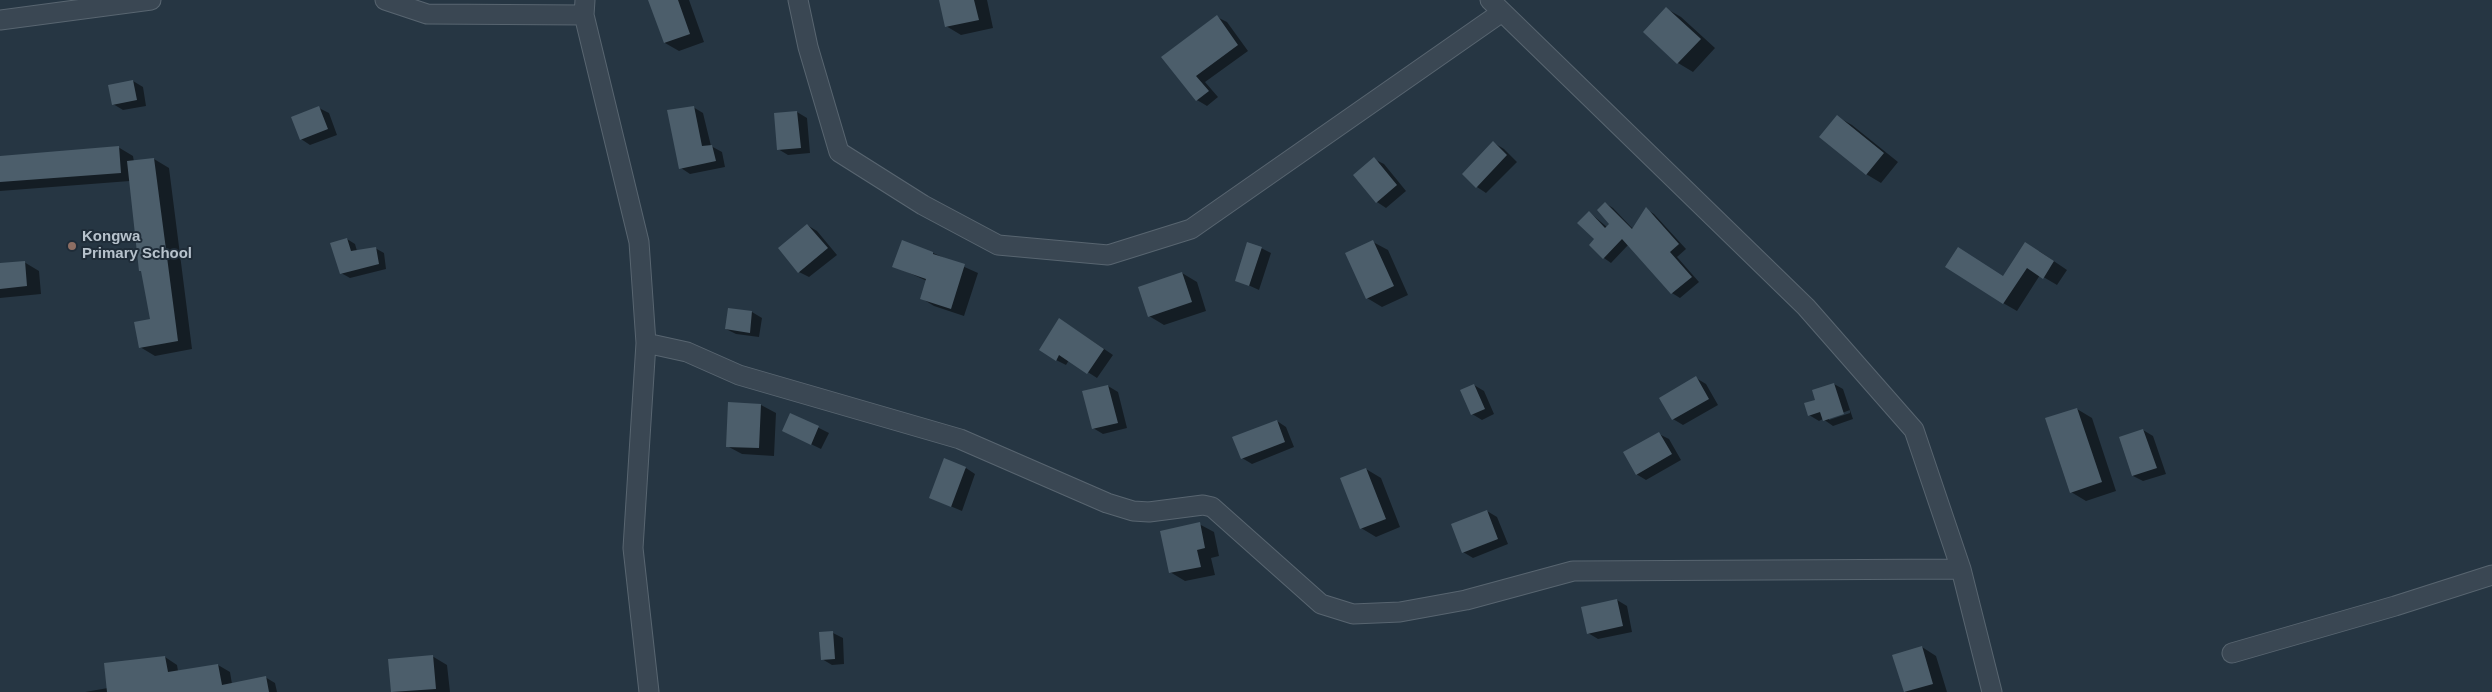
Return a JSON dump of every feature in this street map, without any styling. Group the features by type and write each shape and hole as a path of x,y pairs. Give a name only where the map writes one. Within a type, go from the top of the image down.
{"street":[{"path":"0,20 151,0"},
{"path":"385,0 427,14 585,8 639,242 646,343 633,548 649,692"},
{"path":"798,0 808,47 839,152 923,205 998,245 1108,254 1191,229 1496,6 1806,307 1914,430 1961,569 1992,692"},
{"path":"646,343 687,352 739,375 960,438 1107,503 1133,511 1149,512 1203,504 1212,507 1321,604 1353,614 1400,612 1466,600 1573,571 1961,569"},
{"path":"2232,652 2395,606 2492,575"}],"building":[{"path":"648,0 678,0 690,34 664,43"},
{"path":"939,0 974,0 979,20 945,27"},
{"path":"1666,7 1701,39 1677,64 1643,32"},
{"path":"1217,15 1238,45 1196,76 1209,91 1196,101 1161,57"},
{"path":"133,80 137,100 112,105 108,85"},
{"path":"319,106 328,129 300,140 291,117"},
{"path":"694,106 702,146 712,145 716,161 679,169 667,110"},
{"path":"797,111 801,148 777,150 774,113"},
{"path":"1837,115 1884,153 1866,175 1819,137"},
{"path":"1493,141 1507,155 1476,188 1462,174"},
{"path":"119,146 121,173 0,182 0,156"},
{"path":"1374,157 1397,185 1376,203 1353,175"},
{"path":"154,158 178,341 139,348 134,322 150,319 141,271 139,271 127,161"},
{"path":"1605,202 1632,229 1646,207 1679,244 1670,252 1692,277 1671,294 1622,239 1603,259 1589,245 1594,239 1577,223 1589,211 1605,228 1609,224 1597,210"},
{"path":"807,224 828,248 798,273 778,248"},
{"path":"347,238 351,251 376,247 379,264 340,274 330,243"},
{"path":"902,240 933,252 933,254 965,264 951,309 920,299 926,279 892,267"},
{"path":"1373,240 1394,286 1366,299 1345,253"},
{"path":"1247,242 1262,247 1249,286 1235,281"},
{"path":"2025,242 2054,261 2043,279 2027,268 2003,304 1945,267 1958,247 2003,276"},
{"path":"25,261 27,286 0,289 0,263"},
{"path":"1182,272 1192,302 1148,317 1138,287"},
{"path":"728,308 752,311 750,333 725,329"},
{"path":"1059,318 1104,349 1087,374 1059,355 1056,361 1039,350"},
{"path":"1696,376 1709,399 1672,420 1659,398"},
{"path":"1834,383 1844,414 1823,421 1820,412 1808,416 1804,403 1815,400 1812,390"},
{"path":"1474,384 1485,409 1471,415 1460,390"},
{"path":"1108,385 1118,423 1092,429 1082,391"},
{"path":"728,402 761,404 759,448 726,447"},
{"path":"2077,408 2102,482 2070,493 2045,418"},
{"path":"790,413 819,426 811,445 782,431"},
{"path":"1277,420 1285,442 1241,459 1232,437"},
{"path":"2143,429 2157,468 2132,476 2119,437"},
{"path":"1659,432 1672,454 1636,475 1623,452"},
{"path":"944,458 966,467 951,507 929,498"},
{"path":"1366,468 1386,519 1360,529 1340,478"},
{"path":"1487,510 1498,539 1462,553 1451,524"},
{"path":"1200,522 1205,548 1197,550 1201,567 1169,573 1160,531"},
{"path":"1617,599 1623,626 1587,634 1581,607"},
{"path":"833,631 835,659 821,660 819,632"},
{"path":"1922,646 1933,684 1904,692 1892,655"},
{"path":"433,655 436,689 391,692 388,659"},
{"path":"165,656 168,672 218,664 222,685 266,676 269,692 107,692 104,663"}],"place":[{"name":"Kongwa Primary School","path":"72,246"}]}
